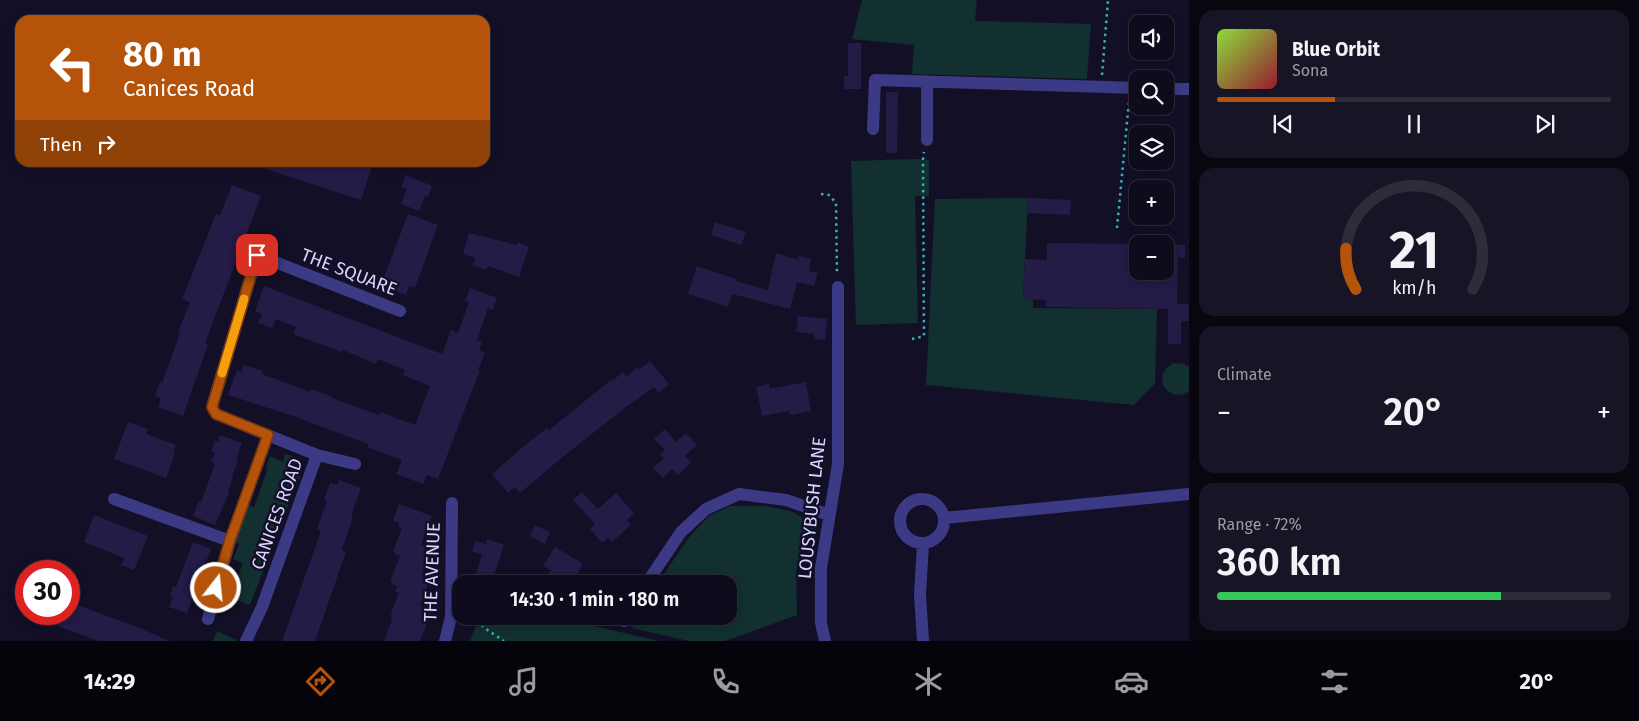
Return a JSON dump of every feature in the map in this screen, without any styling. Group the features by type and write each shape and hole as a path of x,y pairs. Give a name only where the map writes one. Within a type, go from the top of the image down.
{"street":[{"path":"873,129 875,80 1129,88"},
{"path":"926,140 927,81"},
{"path":"1174,89 1189,89"},
{"name":"THE SQUARE","path":"257,255 400,311"},
{"name":"CANICES ROAD","path":"257,255 212,407 216,414 317,455 354,464"},
{"name":"LOUSYBUSH LANE","path":"825,641 821,622 821,568 838,464 838,287"},
{"path":"208,619 230,540 268,435"},
{"name":"CANICES ROAD","path":"246,641 262,608 317,455"},
{"path":"652,575 681,532 706,509 739,494 786,500 829,515"},
{"path":"944,518 1189,494"},
{"path":"918,498 930,500 939,506 944,518 945,524 941,534 934,541 923,544 912,542 904,534 900,524 901,512 908,503 918,498"},
{"path":"114,499 230,540"},
{"name":"THE AVENUE","path":"445,641 451,617 452,503"},
{"path":"923,544 920,594 924,641"}],"path":[{"path":"1102,87 1108,0"},
{"path":"1117,228 1131,115"},
{"path":"912,339 924,336 923,160 926,140"},
{"path":"821,194 829,195 836,203 838,287"},
{"path":"482,625 504,641"}],"green space":[{"path":"862,0 977,0 975,21 1091,24 1087,79 912,74 914,45 852,39"},
{"path":"929,160 929,196 915,196 918,323 856,325 851,161"},
{"path":"1028,198 1023,298 1033,299 1033,308 1157,309 1155,383 1134,405 926,385 935,199"},
{"path":"1174,363 1184,364 1189,367 1189,391 1178,395 1171,393 1165,388 1162,378 1168,367"},
{"path":"285,454 296,459 302,470 250,605 224,596 227,586 233,588 243,563 233,559 239,544 235,542 249,505 254,507 268,468 266,466 270,456 283,462"},
{"path":"730,506 765,506 791,511 816,525 802,546 796,572 797,615 725,641 689,641 632,628 634,625 737,625 737,575 663,575 690,536 709,516"},
{"path":"476,625 590,625 659,641 470,641"},
{"path":"217,631 238,641 213,641"}],"building":[{"path":"848,43 861,43 861,89 844,89 844,76 848,76"},
{"path":"886,92 898,92 897,153 886,153"},
{"path":"259,167 372,167 361,200"},
{"path":"406,175 432,186 428,197 425,196 419,211 401,204 407,189 401,187"},
{"path":"232,185 261,196 205,343 208,344 183,416 158,407 161,398 155,396 160,382 162,383 180,333 178,332 190,302 182,299 216,214 220,215"},
{"path":"1028,198 1071,200 1070,215 1027,213"},
{"path":"408,214 438,225 415,288 409,286 406,295 381,285"},
{"path":"715,222 746,232 741,245 711,235"},
{"path":"469,233 517,245 518,242 529,247 519,277 488,266 486,270 473,265 475,258 463,254"},
{"path":"1047,243 1129,244 1129,280 1174,280 1174,245 1185,245 1185,258 1178,257 1177,304 1189,304 1189,321 1181,321 1181,344 1168,344 1168,309 1046,307 1046,300 1023,299 1025,259 1047,260"},
{"path":"776,253 798,260 799,256 811,259 809,271 818,273 814,286 797,282 790,309 732,294 728,307 688,294 697,266 736,279 736,281 768,290"},
{"path":"264,286 442,354 451,330 458,333 469,302 465,301 470,288 497,298 493,310 488,308 477,340 482,342 479,350 485,353 478,370 480,370 438,479 427,475 423,484 396,474 402,460 367,447 368,444 293,416 228,395 237,370 241,372 244,365 263,371 262,374 310,392 311,389 379,415 380,412 415,425 430,386 403,375 405,370 378,359 376,364 343,350 342,352 293,334 296,327 276,319 272,328 258,323 262,314 255,311"},
{"path":"798,316 827,319 825,340 814,339 814,334 796,332"},
{"path":"650,361 669,384 659,393 654,387 631,403 520,493 515,487 508,493 492,474 524,446 547,428 549,430 611,380 623,372 626,377 638,367 639,370"},
{"path":"806,382 811,411 790,415 789,411 762,416 756,387 769,384 769,389"},
{"path":"128,422 148,429 146,434 176,445 166,478 114,459"},
{"path":"665,429 676,442 686,433 697,445 685,456 691,463 678,475 672,469 663,478 653,468 664,458 660,455 665,450 654,439"},
{"path":"220,435 242,443 236,459 238,460 229,493 215,525 193,516 199,501 201,502 215,464 211,462 215,453 211,451 215,441 218,442"},
{"path":"339,480 361,488 342,550 346,552 315,641 282,641 321,531 317,529 327,501 324,500 330,483 337,485"},
{"path":"582,492 598,509 616,493 634,513 627,520 631,525 612,542 608,538 602,543 590,529 595,524 573,500"},
{"path":"399,504 432,516 421,545 431,549 422,574 431,577 420,606 432,611 420,641 384,641 392,619 392,615 390,615 399,593 395,592 397,586 391,584 392,582 390,581 400,556 394,554 395,552 393,551 402,528 398,526 399,523 393,521"},
{"path":"94,515 148,536 134,570 121,565 124,558 84,542"},
{"path":"535,525 550,532 545,544 530,536"},
{"path":"487,539 504,545 494,575 475,575 482,555 472,551 475,541 486,544"},
{"path":"193,542 211,549 187,613 169,607 173,597 170,596 173,586 176,587"},
{"path":"555,547 583,564 577,575 548,575 551,570 543,566"},
{"path":"80,606 170,641 99,641 57,626 80,625"}],"slow traffic":[{"path":"222,373 244,299"}],"route":[{"path":"216,588 230,540 268,435 216,414 212,407 257,255"}]}
